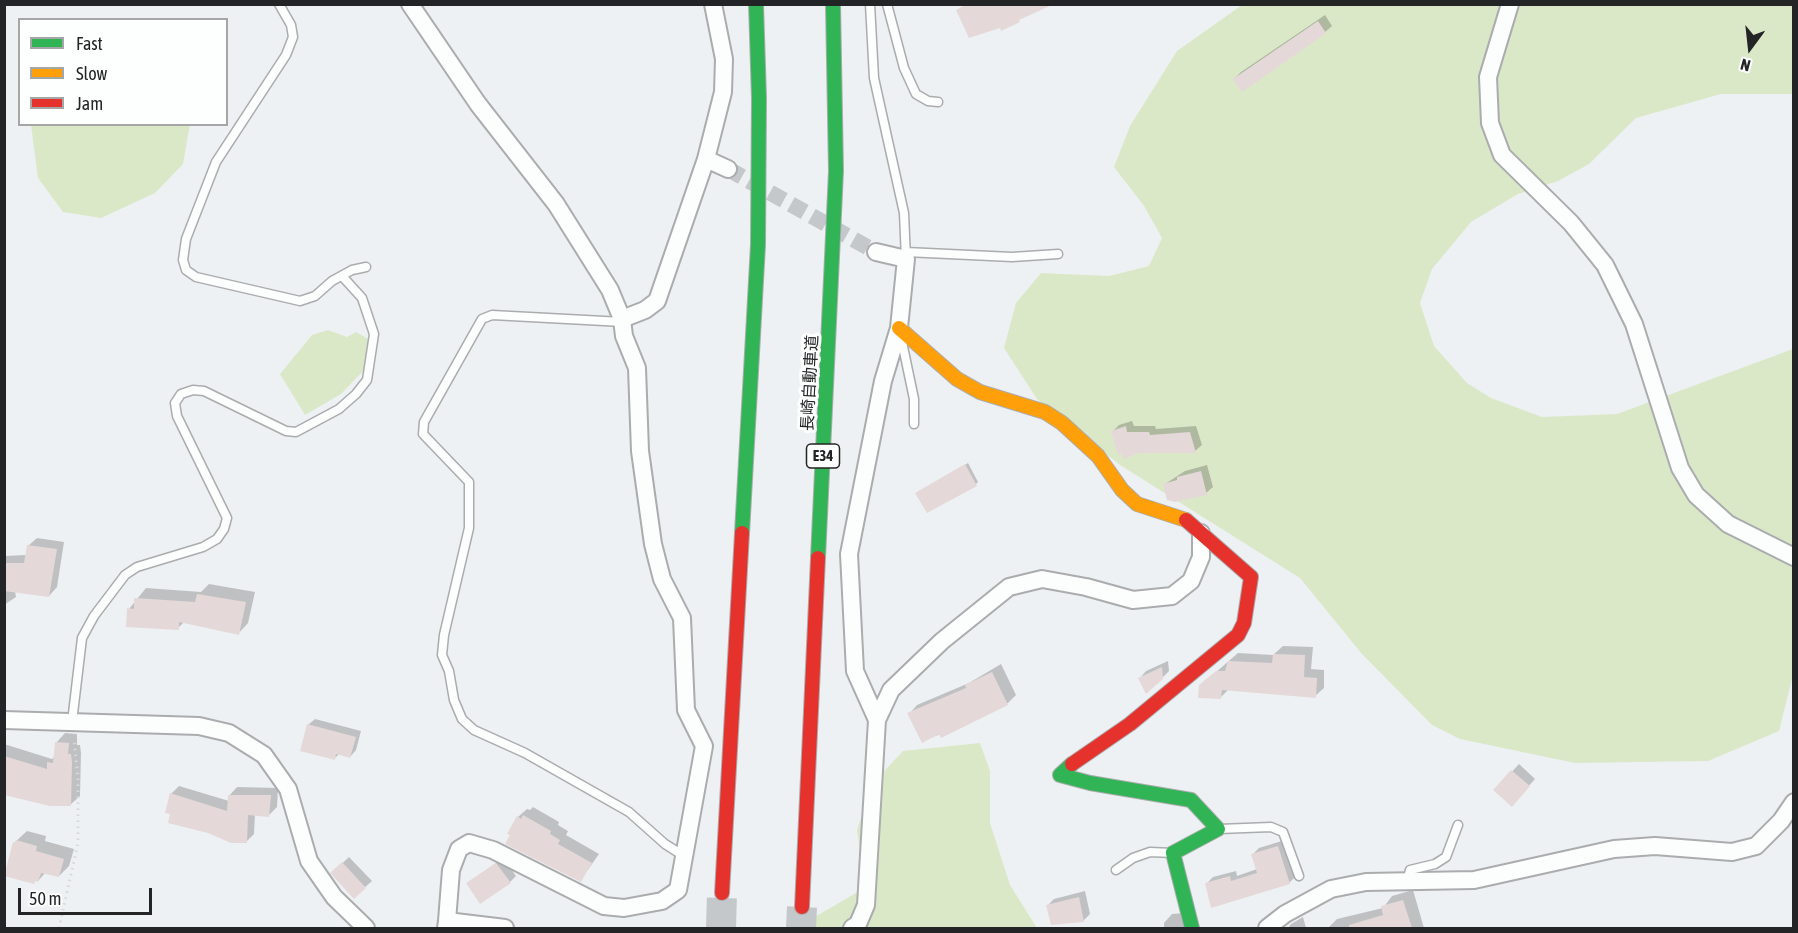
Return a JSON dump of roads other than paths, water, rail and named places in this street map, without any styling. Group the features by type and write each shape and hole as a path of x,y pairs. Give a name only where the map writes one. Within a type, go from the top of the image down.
{"main road":[{"path":"722,893 758,245 759,98 756,4"},
{"name":"長崎自動車道","path":"802,907 836,171 833,4"},
{"path":"899,328 957,379 980,392 1046,412 1062,423 1098,456 1122,490 1137,504 1188,521 1251,577 1244,623 1238,635 1130,724 1065,769 1060,775 1090,783 1191,800 1218,829 1173,853 1192,928"}],"street":[{"path":"410,4 478,104 556,204 610,290 622,320 624,336 637,368 640,451 653,544 662,579 682,618 686,710 704,746 678,890 662,901 624,908 604,906 493,850 470,843 459,849 452,870 447,925 505,928"},
{"path":"622,320 657,302 706,159 723,92 724,59 713,4"},
{"path":"1510,4 1488,77 1490,123 1502,155 1571,223 1605,265 1634,324 1680,468 1696,495 1728,524 1794,557"},
{"path":"706,159 728,170"},
{"path":"876,252 906,255 899,328 879,402 849,554 855,672 877,720"},
{"path":"852,928 858,924 866,905 877,720 891,690 942,641 1009,588 1041,579 1086,587 1133,600 1172,596 1191,581 1201,557 1201,533"},
{"path":"4,720 199,726 230,733 264,755 288,789 309,861 334,897 366,928"},
{"path":"1267,928 1285,914 1330,889 1366,882 1474,880 1614,849 1655,846 1732,852 1756,846 1781,821 1794,802"}],"lane":[{"path":"279,4 291,25 293,37 286,55 216,162 186,239 183,260 186,270 196,277 300,302 315,296 342,276 366,267"},
{"path":"870,4 874,78 904,213 906,255 1012,257 1058,254"},
{"path":"887,4 904,68 916,94 928,101 938,102"},
{"path":"72,722 82,638 94,616 125,575 137,567 203,548 217,539 224,530 227,518 177,416 175,403 181,394 193,390 204,391 286,432 297,432 339,409 356,394 367,380 373,356 374,334 363,298 342,276"},
{"path":"622,320 492,315 482,319 424,422 423,434 469,482 469,528 444,634 442,655 449,671 454,700 462,719 474,730 525,753 629,812 665,844 684,856"},
{"path":"899,328 915,399 914,424"},
{"path":"1407,881 1410,870 1435,864 1446,857 1458,825"},
{"path":"1218,829 1271,827 1283,832 1299,876"},
{"path":"1116,870 1133,858 1150,852 1173,853"}],"tunnel":[{"path":"728,169 876,252"},
{"path":"721,928 722,893"},
{"path":"801,928 802,907"}]}
